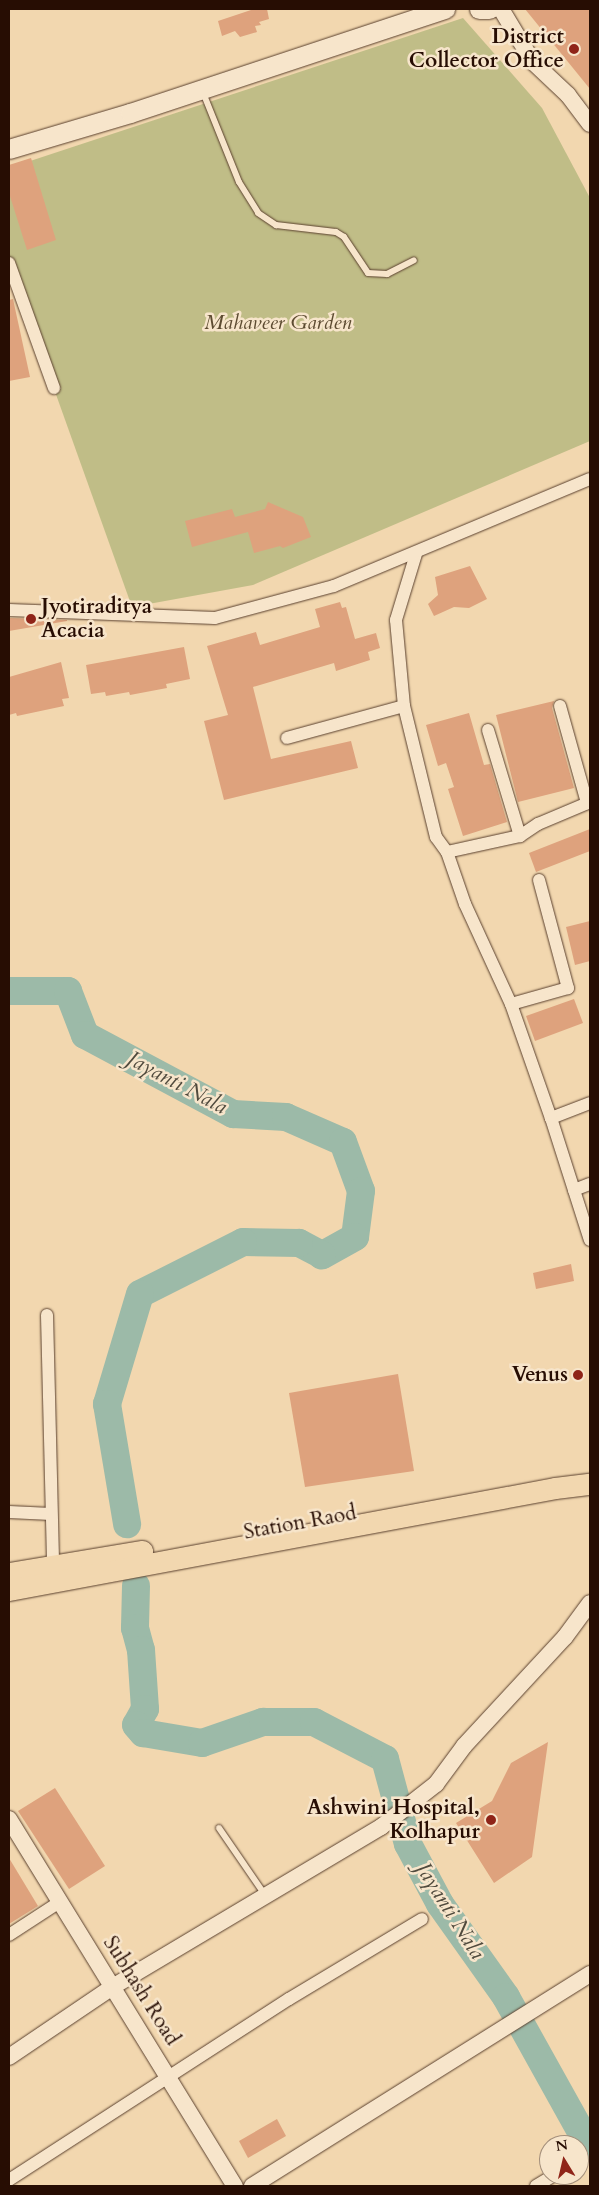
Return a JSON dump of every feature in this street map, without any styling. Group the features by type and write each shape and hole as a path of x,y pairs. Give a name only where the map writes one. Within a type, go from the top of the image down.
{"highway":[{"name":"Station Raod","path":"9,1573 590,1472"},
{"path":"9,1590 546,1489 590,1484"}],"main road":[{"path":"9,138 308,45 404,9"},
{"path":"9,149 202,89 445,9"},
{"path":"479,9 489,9"}],"street":[{"path":"501,9 533,62 568,95 590,124"},
{"path":"9,263 54,388"},
{"path":"9,610 215,618 334,586 416,554 590,479"},
{"path":"416,554 396,620 404,706 436,837 447,852 465,904 511,1004 551,1118 590,1240"},
{"path":"287,738 404,706"},
{"path":"447,852 520,836 538,824 589,802 560,706"},
{"path":"488,730 520,836"},
{"path":"511,1004 568,988 539,880"},
{"path":"551,1118 590,1103"},
{"path":"574,1190 590,1184"},
{"path":"47,1316 53,1565"},
{"path":"9,1512 51,1514"},
{"path":"9,2057 114,1986 381,1827 436,1784 464,1746 565,1637 590,1603"},
{"name":"Subhash Road","path":"9,1819 58,1903 114,1986 170,2076 235,2186"},
{"path":"9,1935 58,1903"},
{"path":"9,2180 170,2076 422,1919"},
{"path":"252,2186 590,1974"}],"lane":[{"path":"202,89 239,182 258,213 276,225 336,232 344,237 368,273 388,274 414,260"},
{"path":"219,1828 266,1896"}],"green space":[{"name":"Mahaveer Garden","path":"463,18 542,108 590,198 590,441 253,585 132,607 9,263 9,168"}],"building":[{"path":"254,9 267,9 269,19 259,22 261,25 255,26 257,32 240,37 235,31 222,36 218,21"},
{"name":"District Collector Office","path":"525,9 590,9 590,89"},
{"path":"31,158 56,240 27,250 9,193 9,165"},
{"path":"13,299 30,377 9,381 9,300"},
{"path":"268,502 303,517 311,537 283,548 280,546 254,553 248,532 192,547 185,521 232,509 235,517 265,509"},
{"path":"470,566 487,599 469,608 454,607 434,616 428,604 438,595 435,577"},
{"path":"340,602 342,608 346,607 355,639 376,633 380,648 368,652 370,660 336,671 334,663 253,687 271,759 351,741 358,768 224,800 204,721 228,715 207,646 256,632 260,645 320,627 315,609"},
{"name":"Jyotiraditya Acacia","path":"9,618 67,620 67,621 9,631"},
{"path":"184,647 190,679 166,684 167,688 130,695 129,692 106,696 105,692 91,694 86,665"},
{"path":"61,662 69,698 62,699 64,706 17,716 16,713 9,715 9,677"},
{"path":"554,701 552,708 574,788 518,802 496,715"},
{"path":"469,713 484,765 490,764 507,822 463,836 448,789 454,787 446,763 438,766 426,725"},
{"path":"590,829 590,851 536,872 529,853"},
{"path":"590,921 590,961 575,965 566,927"},
{"path":"574,999 583,1023 535,1041 526,1016"},
{"path":"571,1264 574,1281 536,1289 533,1273"},
{"path":"398,1374 414,1471 305,1487 289,1393"},
{"path":"548,1742 532,1857 494,1883 456,1823 492,1801 511,1763"},
{"path":"55,1788 105,1866 69,1889 18,1811"},
{"path":"9,1858 38,1906 9,1924"},
{"path":"277,2119 286,2136 248,2158 239,2141"}],"waterway":[{"name":"Jayanti Nala","path":"9,991 68,991 85,1035 233,1114 286,1117 343,1142 361,1191 355,1237 322,1255 299,1243 243,1242 140,1294 107,1404 127,1524"},
{"name":"Jayanti Nala","path":"136,1586 135,1628 141,1650 145,1709 136,1725 143,1733 202,1743 263,1722 314,1722 385,1759 408,1844 440,1904 506,1997 590,2148"}],"place":[{"name":"District Collector Office","path":"574,49"},
{"name":"Jyotiraditya Acacia","path":"31,619"},
{"name":"Venus","path":"578,1375"},
{"name":"Ashwini Hospital, Kolhapur","path":"491,1820"}]}
